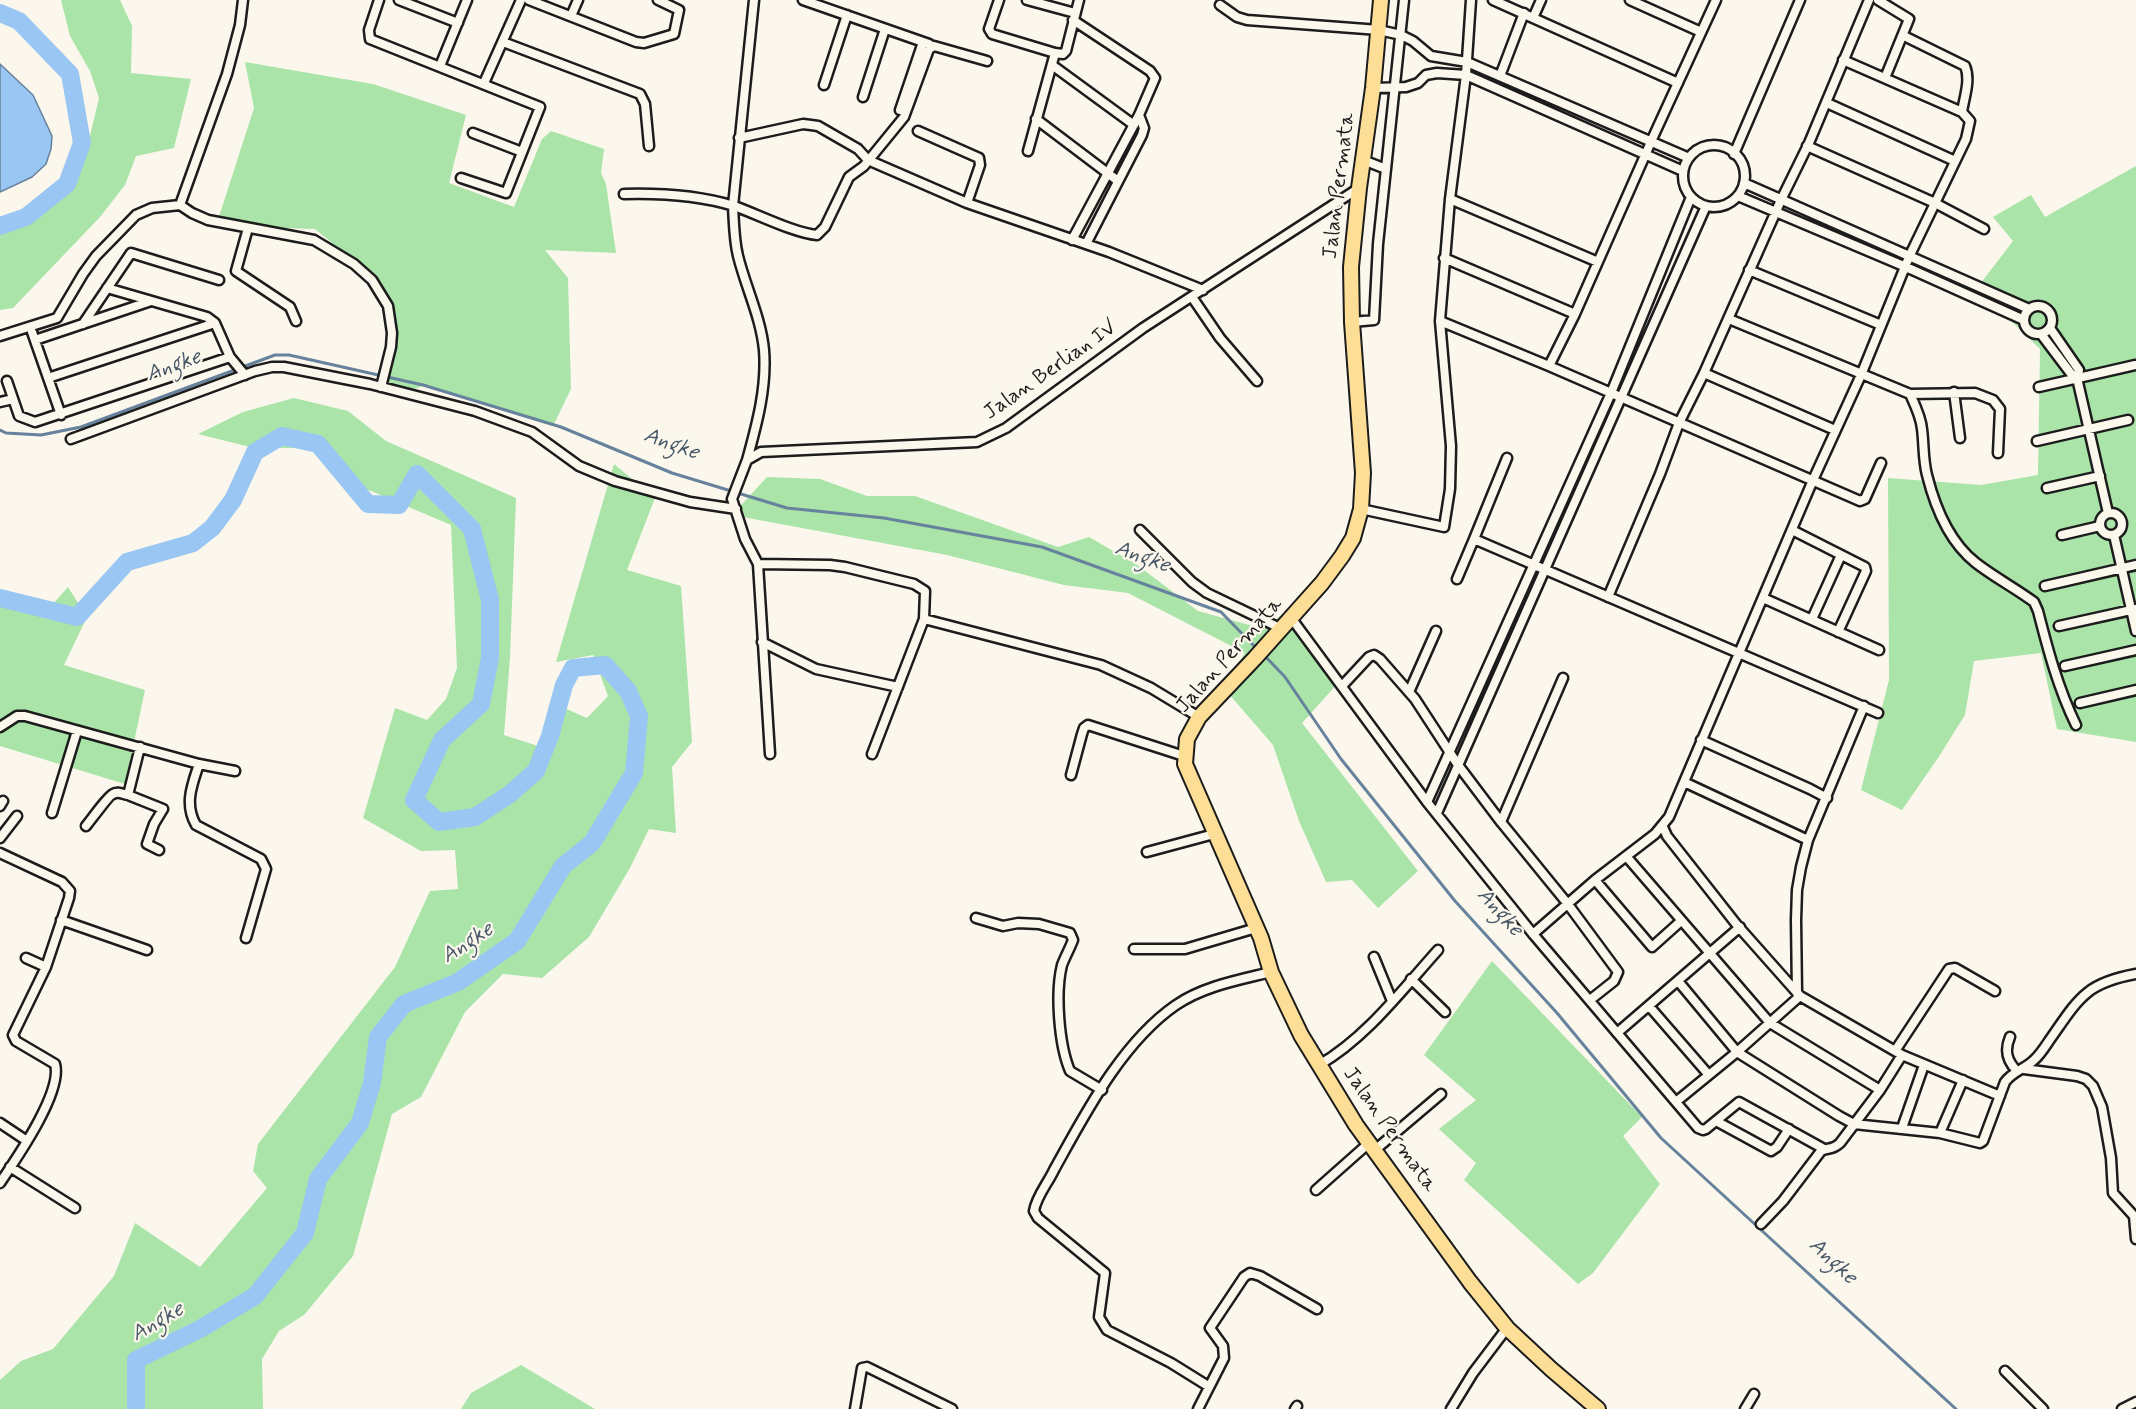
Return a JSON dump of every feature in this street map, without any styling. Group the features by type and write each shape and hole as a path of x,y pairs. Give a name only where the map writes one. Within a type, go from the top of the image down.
{"main road":[{"name":"Jalan Permata","path":"1381,0 1373,88 1352,247 1352,322 1363,473 1361,509 1353,538 1342,556 1292,618 1199,717 1187,739 1184,756 1187,771 1256,928 1271,972 1301,1035 1319,1065 1372,1146 1470,1282 1507,1328 1551,1370 1598,1409"}],"street":[{"path":"180,204 227,74 240,25 243,0"},
{"path":"379,0 369,30 370,39 540,107 506,193 461,178"},
{"path":"399,0 458,22"},
{"path":"440,66 467,0"},
{"path":"484,83 521,0"},
{"path":"529,0 636,42 644,43 674,34 679,10 658,0"},
{"path":"571,16 578,0"},
{"path":"754,0 733,206 734,238 738,257 756,314 764,349 762,394 747,460 732,500 745,539 758,564 770,754"},
{"path":"803,0 926,43 900,110"},
{"path":"999,0 989,29 992,34 1063,54 1066,51 1079,0"},
{"path":"1027,0 1074,16 1154,75 1154,82 1139,115 1072,240"},
{"path":"1352,322 1374,320 1376,266 1404,0"},
{"path":"1361,509 1444,527 1450,489 1451,446 1440,321 1450,199 1466,75 1471,0"},
{"path":"1493,0 1678,83"},
{"path":"1533,18 1541,0"},
{"path":"1630,0 1701,32"},
{"path":"1549,366 1575,315 1716,0"},
{"path":"1734,154 1800,0"},
{"path":"1608,597 1679,423 1808,146 1869,0"},
{"path":"1878,0 1907,16 1909,22 1885,78"},
{"path":"1220,5 1237,17 1247,20 1379,30 1401,35 1413,41 1431,56 1467,62 1689,158"},
{"path":"1500,76 1524,14"},
{"path":"824,85 847,15"},
{"path":"862,97 885,29"},
{"path":"1904,36 1965,66 1968,73 1962,112"},
{"path":"503,42 640,94 645,104 649,147"},
{"path":"624,194 676,194 733,206 817,235 825,227 849,177 864,166 904,117 929,49 934,46 987,61"},
{"path":"1028,151 1055,53"},
{"path":"1533,934 1567,903 1663,827 1669,817 1910,257 1969,130 1970,121 1962,112 1843,60"},
{"path":"1052,65 1134,125"},
{"path":"1373,88 1418,83 1431,74 1466,75 1683,171"},
{"path":"1827,103 1955,161"},
{"path":"1086,244 1142,135 1144,128 1139,115"},
{"path":"1036,119 1119,181"},
{"path":"739,138 803,124 818,126 858,149 868,160 967,203 1151,267 1203,290"},
{"path":"918,131 980,158 980,165 967,203"},
{"path":"473,133 522,152"},
{"path":"1707,146 1722,147 1734,154 1743,167 1744,183 1738,196 1720,206 1706,206 1691,197 1684,185 1683,171 1689,158 1707,146"},
{"path":"1808,146 1935,203 1984,229"},
{"path":"1363,160 1386,169"},
{"path":"1744,183 2029,309 2037,306 2049,311 2052,320 2050,328 2041,334"},
{"name":"Jalan Berlian IV","path":"747,460 761,452 977,442 1005,428 1143,328 1359,188"},
{"path":"1738,196 1906,267 2024,321 2029,331 2041,334 2072,375 2077,378"},
{"path":"1427,802 1611,393 1691,197"},
{"path":"1450,199 1598,262"},
{"path":"0,336 57,318 61,315 82,274 96,256 136,215 152,208 180,204 192,213 208,220 314,240 354,264 372,280 388,306 391,319 392,341 381,386"},
{"path":"1437,813 1706,206"},
{"path":"248,228 236,271 290,307 296,321"},
{"path":"83,324 131,253 219,280"},
{"path":"1444,258 1575,315"},
{"path":"1749,270 1881,325"},
{"path":"107,288 207,317 215,323 233,361 244,374"},
{"path":"1192,297 1220,338 1257,381"},
{"path":"61,415 34,336 83,324 152,301"},
{"path":"2024,321 2029,309"},
{"path":"1729,319 1910,394 1954,392 1984,396 1997,404 2000,409 1998,453"},
{"path":"1440,321 1862,501 1881,463"},
{"path":"48,378 215,323"},
{"path":"2050,328 2079,370 2077,378 2108,513"},
{"path":"7,381 19,416 35,422 233,361"},
{"path":"2039,387 2135,365"},
{"path":"71,439 244,374 272,366 284,367 381,386 447,403 517,425 532,432 579,466 615,481 690,502 736,509"},
{"path":"1704,373 1835,430"},
{"path":"1954,392 1960,438"},
{"path":"1910,394 1922,427 1923,457 1927,476 1938,509 1952,538 1976,562 2034,602 2054,670 2076,725"},
{"path":"0,402 13,399"},
{"path":"2037,441 2128,420"},
{"path":"1457,579 1507,458"},
{"path":"2047,488 2100,477"},
{"path":"2108,513 2101,519 2100,526 2106,534 2114,535"},
{"path":"2108,513 2118,515 2122,521 2121,528 2114,535"},
{"path":"2062,535 2100,526"},
{"path":"1140,530 1192,582 1207,593 1278,633"},
{"path":"1792,530 1866,569 1838,632"},
{"path":"2114,535 2121,568 2134,609 2136,631"},
{"path":"1474,539 1878,712"},
{"path":"1812,619 1841,555"},
{"path":"758,564 830,565 914,585 925,591 924,619 872,754"},
{"path":"2045,586 2136,565"},
{"path":"1763,598 1879,650"},
{"path":"2059,626 2134,609"},
{"path":"1292,618 1427,802 1533,934 1701,1130 1706,1129 1739,1102 1824,1149"},
{"path":"924,619 1101,665 1151,688 1199,717"},
{"path":"1409,692 1436,631"},
{"path":"762,642 816,669 898,687"},
{"path":"2065,666 2136,650"},
{"path":"1342,686 1369,657 1374,655 1409,692 1458,765 1567,903 1618,972 1614,981 1590,1000"},
{"path":"1501,822 1563,678"},
{"path":"2080,703 2136,690"},
{"path":"1677,1101 1770,1023 1798,994 1797,891 1808,840 1864,706"},
{"path":"0,727 17,716 25,716 199,764 235,771"},
{"path":"1071,776 1084,728 1088,725 1184,756"},
{"path":"52,813 77,731"},
{"path":"1701,740 1827,798"},
{"path":"128,795 140,747"},
{"path":"199,764 190,792 189,806 196,825 261,859 266,869 246,938"},
{"path":"1683,782 1808,840"},
{"path":"86,826 111,795 115,793 128,795 163,809 154,824 147,844 159,850"},
{"path":"0,838 17,816"},
{"path":"1663,827 1667,836 1740,927 1798,994 1899,1053 2000,1095"},
{"path":"1147,852 1214,834"},
{"path":"0,853 68,886 69,898 46,967 13,1035 16,1041 54,1063 57,1068 46,1105 27,1142 0,1183"},
{"path":"1626,856 1770,1023 1880,1090"},
{"path":"1595,880 1652,947 1681,921"},
{"path":"976,918 1003,926 1018,923 1039,924 1070,933 1073,936 1062,966 1059,999 1061,1033 1070,1071 1102,1090"},
{"path":"61,920 147,950"},
{"path":"1617,1033 1740,927"},
{"path":"1134,950 1185,949 1256,928"},
{"path":"1319,1065 1332,1058 1367,1027 1438,950"},
{"path":"1374,957 1392,1001"},
{"path":"26,958 46,967"},
{"path":"1761,1224 1783,1201 1815,1157 1824,1149 1836,1147 1880,1090 1899,1053 1949,969 1955,968 1995,991"},
{"path":"1208,1386 1107,1330 1099,1317 1105,1273 1035,1215 1035,1207 1075,1131 1133,1045 1157,1020 1195,994 1271,972"},
{"path":"1678,981 1737,1052 1854,1124 1940,1133 1982,1142 2005,1082 2039,1055 2074,1005 2098,984 2116,977 2136,974"},
{"path":"1411,980 1445,1012"},
{"path":"1649,1006 1708,1074"},
{"path":"2010,1037 2006,1053 2008,1062 2021,1070 2077,1076 2086,1079 2093,1086 2102,1107 2112,1158 2113,1193 2134,1216 2136,1239"},
{"path":"1902,1128 1924,1065"},
{"path":"1940,1133 1963,1080"},
{"path":"1316,1190 1442,1094"},
{"path":"1716,1121 1771,1151 1777,1147 1789,1129"},
{"path":"0,1123 27,1142"},
{"path":"10,1167 75,1208"},
{"path":"1198,1409 1225,1353 1223,1346 1210,1328 1244,1277 1250,1273 1260,1276 1317,1309"},
{"path":"1451,1409 1473,1373 1507,1328"},
{"path":"855,1409 862,1368 867,1367 952,1409"},
{"path":"2005,1371 2043,1409"},
{"path":"1745,1409 1754,1394"},
{"path":"2122,1409 2136,1402"}],"green space":[{"path":"61,0 120,0 132,26 131,73 191,79 174,148 136,156 125,185 100,217 13,308 0,310 0,235 50,204 85,157 99,98 90,71 70,36"},
{"path":"245,62 373,84 466,115 449,183 514,207 542,139 551,131 604,149 601,173 606,184 616,253 545,250 568,278 571,389 553,426 423,386 402,393 382,388 392,308 375,278 315,229 216,226 254,108"},
{"path":"2136,166 2136,742 2057,729 2041,653 1974,661 1965,715 1902,810 1861,790 1889,680 1888,478 1981,485 2038,475 2040,349 1977,288 2013,241 1993,217 2031,195 2045,217"},
{"path":"294,398 348,411 386,441 516,498 510,658 504,735 541,747 557,705 587,718 608,696 593,655 556,662 614,464 655,498 627,570 681,586 692,742 672,767 676,833 649,829 630,868 589,937 542,978 503,974 465,1012 421,1097 392,1114 353,1256 304,1315 279,1331 262,1359 263,1409 0,1409 0,1380 21,1361 53,1349 114,1276 135,1223 200,1267 267,1188 253,1171 258,1144 395,967 430,891 458,889 455,850 421,851 363,818 395,708 427,720 446,699 457,668 451,525 331,474 319,448 254,448 198,434 243,412"},
{"path":"767,477 820,479 867,496 915,496 1058,547 1089,537 1136,564 1198,611 1264,629 1286,611 1339,682 1302,723 1418,871 1378,908 1352,880 1326,882 1299,821 1273,745 1222,686 1245,653 1128,593 1064,585 947,555 732,515"},
{"path":"68,587 87,617 64,665 145,690 125,784 0,746 0,604 50,607"},
{"path":"1492,961 1642,1117 1623,1136 1660,1184 1593,1273 1578,1284 1464,1180 1476,1163 1439,1129 1476,1100 1424,1055"},
{"path":"521,1365 595,1409 461,1409 471,1393"}],"water":[{"path":"0,64 33,95 52,136 46,164 32,177 0,192"}],"waterway":[{"name":"Angke","path":"0,13 19,21 70,74 82,143 67,184 26,217 0,226"},
{"name":"Angke","path":"0,430 6,433 41,435 81,427 275,355 289,355 423,385 561,427 672,473 787,508 884,518 1042,547 1221,612 1258,650"},
{"name":"Angke","path":"0,598 77,617 127,562 193,543 212,528 233,500 255,452 282,436 318,444 368,504 399,505 417,474 472,529 490,600 490,658 481,704 442,740 414,800 439,822 475,817 510,794 536,771 550,736 564,685 573,668 605,665 628,691 639,716 634,773 592,843 563,866 517,941 458,982 404,1004 378,1037 372,1083 360,1123 318,1179 305,1233 255,1296 200,1329 136,1360 136,1409"},
{"name":"Angke","path":"1263,654 1285,677 1341,759 1455,901 1557,1013 1661,1138 1956,1409"}]}
